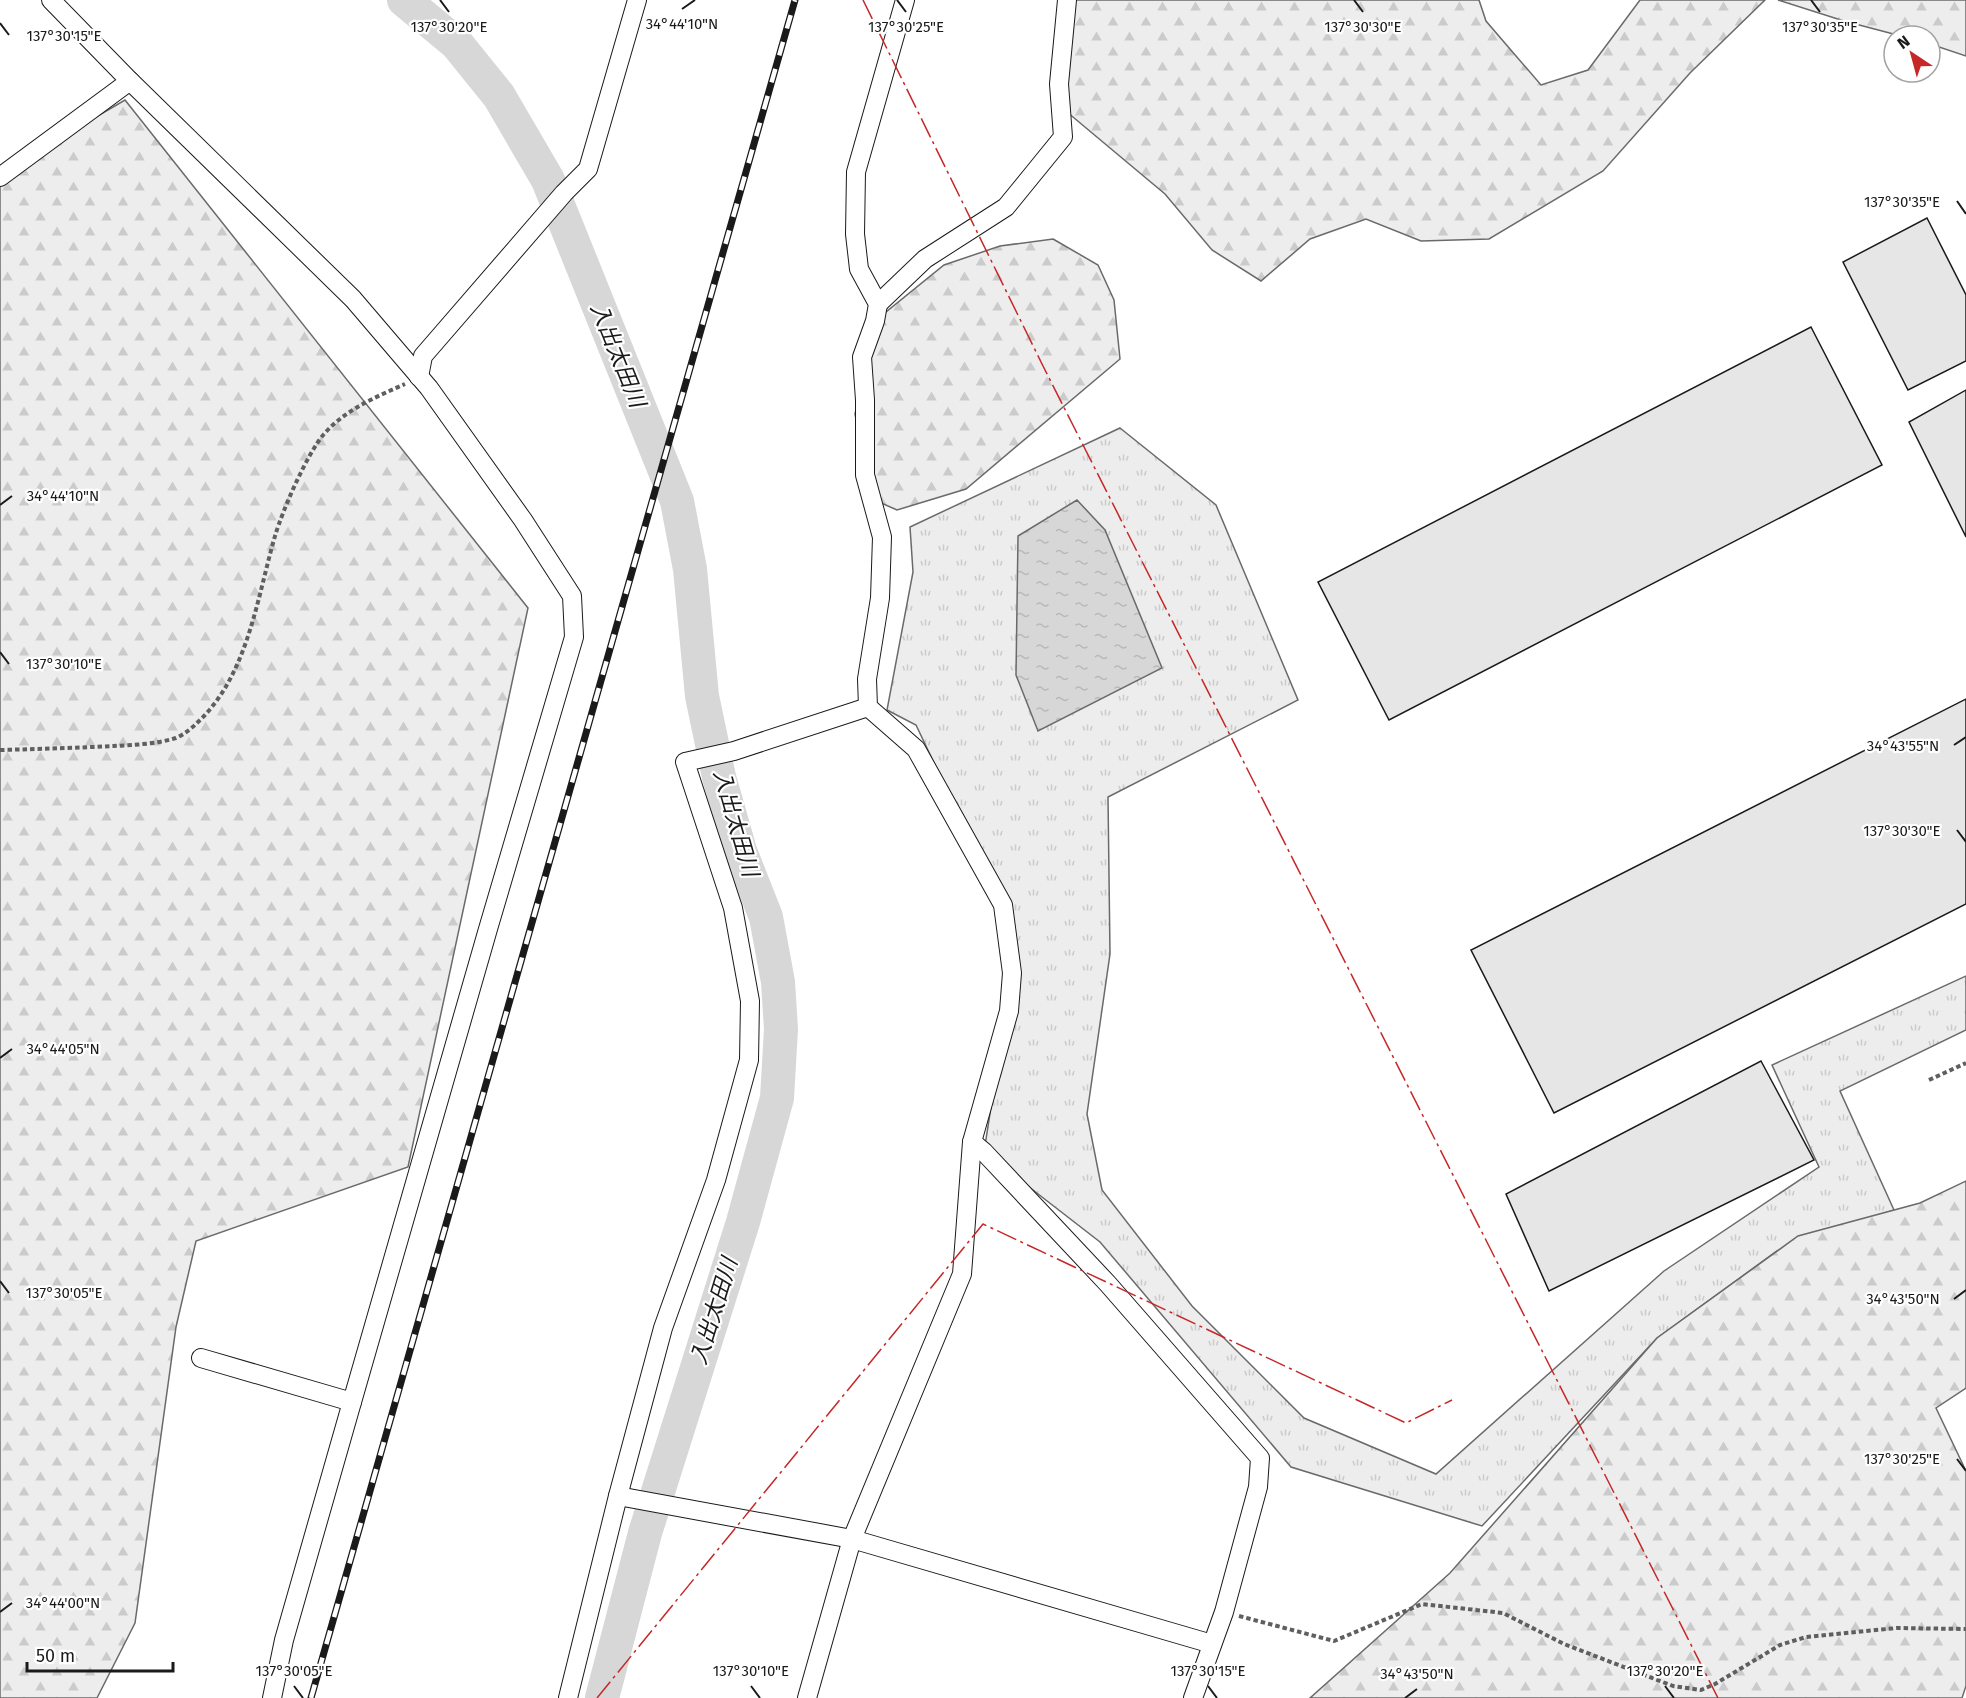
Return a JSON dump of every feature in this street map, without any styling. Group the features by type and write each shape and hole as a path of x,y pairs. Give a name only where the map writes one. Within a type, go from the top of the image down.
{"street":[{"path":"51,0 130,81 353,299 429,388 523,520 572,596 574,637 284,1640 272,1698"},
{"path":"419,377 423,356 588,169 638,0"},
{"path":"878,304 859,269 855,234 856,172 905,0"},
{"path":"807,1698 852,1539 962,1274 972,1142 1009,1011 1012,973 1003,905 916,749 868,707 867,679 880,598 882,537 866,475 862,357 875,321 878,304 925,259 1006,207 1063,137 1059,84 1067,0"},
{"path":"0,177 130,81"},
{"path":"568,1698 618,1496 663,1328 716,1180 749,1060 750,1001 733,908 685,762 734,752 868,707"},
{"path":"972,1142 1108,1284 1260,1458 1258,1487 1224,1612 1192,1698"},
{"path":"201,1358 352,1402"},
{"path":"618,1496 852,1539 1212,1644"}],"path":[{"path":"0,750 138,744 176,738 189,731 212,709 233,676 261,595 276,535 293,491 324,434 345,415 367,400 419,377"},
{"path":"1929,1080 1966,1063"},
{"path":"1224,1612 1334,1641 1422,1604 1503,1613 1564,1644 1673,1686 1701,1690 1780,1645 1806,1637 1897,1628 1966,1629"}],"green space":[{"path":"1069,0 1479,0 1486,21 1541,85 1588,70 1640,0 1765,0 1690,73 1603,171 1489,239 1421,241 1366,219 1310,239 1261,281 1212,250 1165,194 1061,107"},
{"path":"1778,0 1966,0 1966,56 1942,48 1942,24 1882,24 1882,31"},
{"path":"125,100 528,608 408,1167 196,1241 176,1327 135,1623 97,1698 0,1698 0,173"},
{"path":"1053,239 1098,265 1114,300 1120,359 966,489 897,510 872,499 855,414 875,321 944,265 1000,246"},
{"path":"1120,428 1216,505 1298,700 1108,797 1110,954 1087,1114 1102,1190 1192,1306 1304,1418 1436,1474 1664,1271 1819,1167 1772,1065 1966,976 1966,1030 1840,1091 1894,1210 1777,1251 1657,1338 1482,1526 1291,1467 1100,1242 984,1152 1012,973 993,887 916,725 887,710 913,572 910,527"},
{"path":"1966,1181 1966,1388 1936,1408 1966,1471 1966,1686 1962,1698 1310,1698 1450,1573 1657,1338 1798,1236 1920,1203"}],"water":[{"path":"1077,500 1105,530 1162,668 1038,731 1016,675 1018,536"}],"building":[{"path":"1927,218 1966,295 1966,361 1908,390 1843,262"},
{"path":"1811,327 1882,465 1389,720 1318,582"},
{"path":"1966,390 1966,537 1909,422"},
{"path":"1966,699 1966,904 1554,1113 1471,950"},
{"path":"1761,1061 1814,1160 1549,1291 1506,1194"}],"waterway":[{"name":"入出太田川","path":"404,0 457,44 499,96 548,180 677,501 690,569 702,696 719,777 740,851 766,917 778,982 781,1029 777,1098 743,1222 645,1533 602,1698"}],"railway":[{"path":"311,1698 795,0"}],"power":[{"path":"863,0 1043,366 1718,1698"},
{"path":"597,1698 983,1224 1406,1423 1452,1400"}]}
